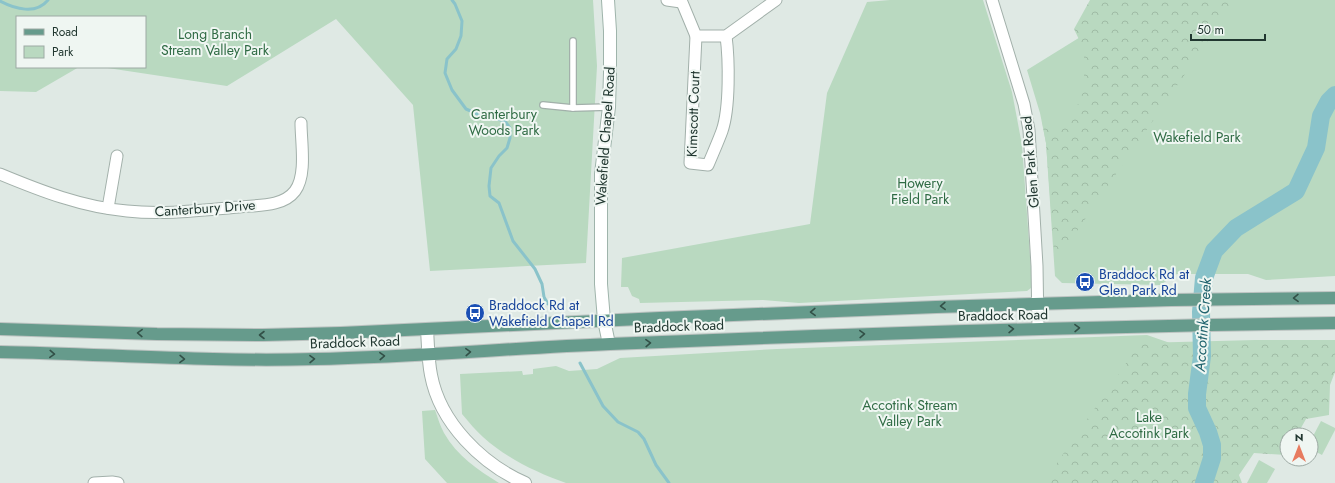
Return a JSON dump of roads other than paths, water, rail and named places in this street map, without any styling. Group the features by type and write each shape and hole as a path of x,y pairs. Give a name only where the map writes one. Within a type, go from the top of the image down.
{"main road":[{"name":"Wakefield Chapel Road","path":"608,0 610,52 609,107 601,174 601,284 604,320 609,344"},
{"name":"Braddock Road","path":"0,329 157,334 263,335 1038,303 1335,298"},
{"name":"Braddock Road","path":"0,352 161,358 314,359 609,344 924,332 1335,323"},
{"path":"427,329 431,375 435,391 453,424 481,456 496,468 525,483"}],"street":[{"path":"667,0 681,1 696,36 726,36 776,0"},
{"name":"Glen Park Road","path":"992,0 1024,104 1029,130 1038,266 1038,329"},
{"name":"Kimscott Court","path":"696,36 690,163 708,164 723,130 727,108 728,49 726,36"},
{"name":"Canterbury Drive","path":"0,174 64,198 127,211 177,212 280,202 295,192 302,175 301,122"},
{"path":"108,208 117,156"},
{"path":"94,483 118,483"}],"lane":[{"path":"572,41 573,108"},
{"path":"543,105 573,108 609,107"}],"waterway":[{"path":"0,1 19,8 31,9 38,8 48,0"},
{"path":"452,0 462,21 461,36 456,49 447,59 445,73 452,90 466,109 480,115 505,121 510,128 510,138 507,148 499,156 491,168 489,186 490,196 499,203 513,241 535,269 542,284 544,297 548,304"},
{"name":"Accotink Creek","path":"1204,483 1212,458 1212,445 1197,408 1197,394 1202,356 1201,312 1204,278 1214,251 1236,228 1296,191 1316,148 1321,116 1329,101 1335,95"},
{"path":"580,363 603,406 618,422 638,432 644,439 656,465 669,483"}],"place":[{"name":"Braddock Rd at Glen Park Rd","path":"1085,282"},
{"name":"Braddock Rd at Wakefield Chapel Rd","path":"475,313"}],"park label":[{"name":"Long Branch Stream Valley Park","path":"215,42"},
{"name":"Canterbury Woods Park","path":"504,122"},
{"name":"Wakefield Park","path":"1197,137"},
{"name":"Howery Field Park","path":"920,192"},
{"name":"Accotink Stream Valley Park","path":"910,414"},
{"name":"Lake Accotink Park","path":"1149,426"}]}
